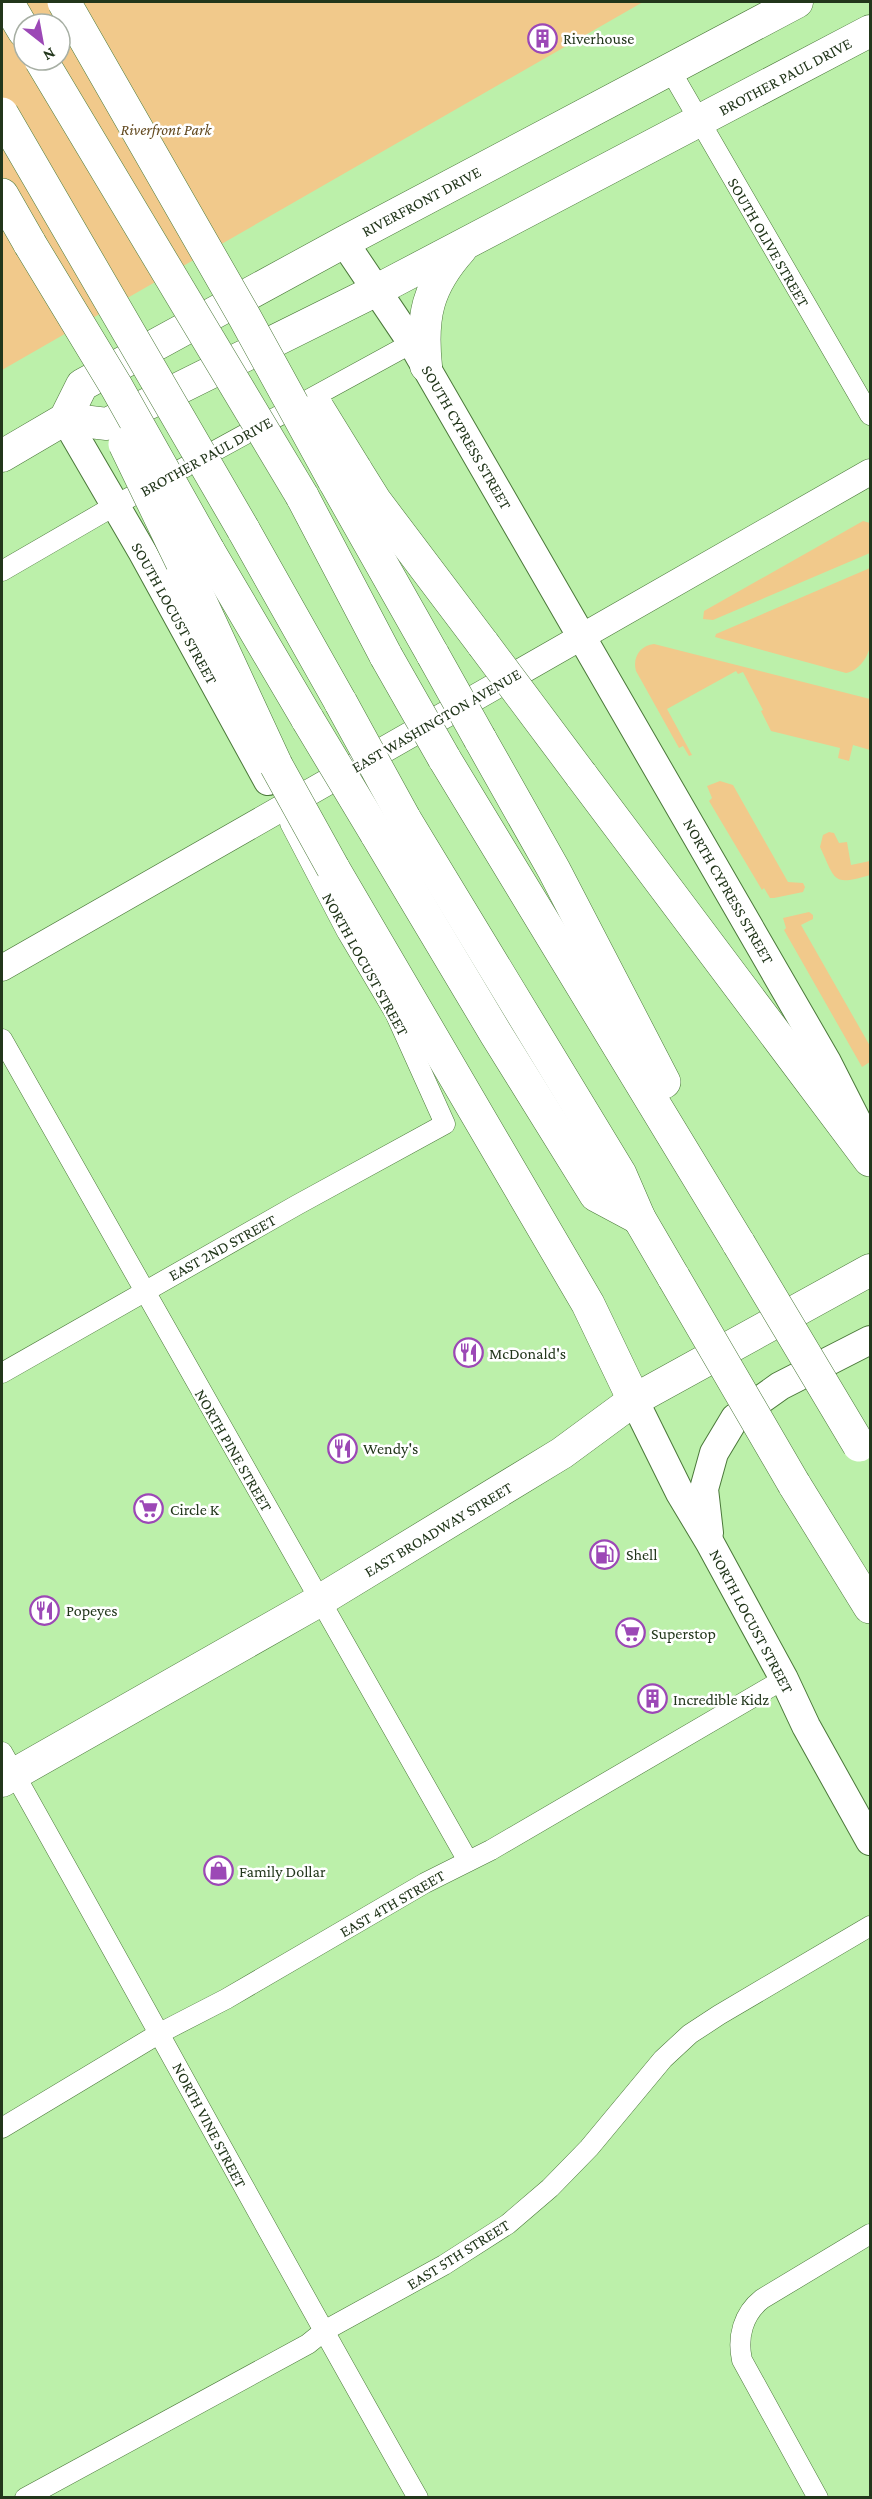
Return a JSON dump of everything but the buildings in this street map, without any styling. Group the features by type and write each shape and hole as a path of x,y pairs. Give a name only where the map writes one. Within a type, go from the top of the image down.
{"highway":[{"path":"64,2 244,316 269,328 345,475 433,655 554,870 705,1159 739,1244"},
{"path":"48,72 302,496 386,656 444,758 865,1454"},
{"path":"2,114 243,529 404,818 620,1174 639,1218 794,1484 870,1607"},
{"path":"2,195 116,386 195,556 276,765 333,868 588,1304 634,1400"},
{"path":"345,475 375,501 870,1160"},
{"path":"195,556 308,720 496,1034 596,1195 639,1218"}],"main road":[{"name":"RIVERFRONT DRIVE","path":"65,419 82,385 344,242 797,2"},
{"name":"BROTHER PAUL DRIVE","path":"700,120 870,31"},
{"path":"2,456 65,419 107,424 377,290 700,120"},
{"name":"SOUTH CYPRESS STREET","path":"344,242 419,355 582,637"},
{"path":"419,355 425,311 435,282 467,242"},
{"name":"SOUTH LOCUST STREET","path":"65,419 143,554 282,807"},
{"name":"NORTH CYPRESS STREET","path":"582,637 827,1062 870,1148"},
{"name":"EAST BROADWAY STREET","path":"6,1769 320,1601 562,1453 634,1400 870,1270"},
{"path":"710,1543 704,1489 714,1454 735,1418 780,1386 870,1340"},
{"name":"NORTH LOCUST STREET","path":"634,1400 680,1493 710,1543 784,1679 806,1726 870,1841"}],"street":[{"name":"SOUTH OLIVE STREET","path":"669,68 870,415"},
{"name":"BROTHER PAUL DRIVE","path":"2,571 114,506 419,355"},
{"name":"EAST WASHINGTON AVENUE","path":"2,968 870,472"},
{"name":"NORTH LOCUST STREET","path":"282,807 347,932 394,1013 445,1124"},
{"name":"NORTH PINE STREET","path":"2,1040 468,1861"},
{"name":"EAST 2ND STREET","path":"2,1373 144,1291 445,1124"},
{"name":"EAST 4TH STREET","path":"2,2128 160,2033 501,1844 784,1679"},
{"name":"NORTH VINE STREET","path":"6,1769 160,2033 418,2498"},
{"name":"EAST 5TH STREET","path":"25,2498 308,2344 324,2331 444,2265 508,2224 550,2188 589,2148 663,2059 690,2034 870,1926"},
{"path":"818,2498 741,2354 742,2328 754,2305 870,2234"}],"green space":[{"name":"Riverfront Park","path":"2,2 643,2 2,370"},
{"path":"863,521 870,523 870,553 713,620 703,619 704,611"},
{"path":"870,568 870,646 862,663 855,670 846,673 715,637 716,634"},
{"path":"654,644 870,699 870,750 853,745 849,761 838,758 840,748 771,731 743,672 738,674 736,671 667,709 692,755 689,756 683,746 679,748 636,671 635,661 639,653 645,647"},
{"path":"720,781 733,785 788,882 803,883 805,887 803,892 770,898 764,888 762,890 709,801 712,798 707,786"},
{"path":"829,832 834,833 839,843 847,842 851,865 870,861 870,875 842,880 833,874 820,847 823,835"},
{"path":"809,912 813,915 813,919 801,925 870,1046 870,1062 862,1067 784,930 786,928 783,918"}],"place":[{"name":"Riverhouse","path":"542,38"},
{"name":"McDonald's","path":"468,1353"},
{"name":"Wendy's","path":"342,1448"},
{"name":"Circle K","path":"149,1509"},
{"name":"Shell","path":"605,1554"},
{"name":"Popeyes","path":"45,1610"},
{"name":"Superstop","path":"630,1633"},
{"name":"Incredible Kidz","path":"652,1699"},
{"name":"Family Dollar","path":"218,1871"}]}
